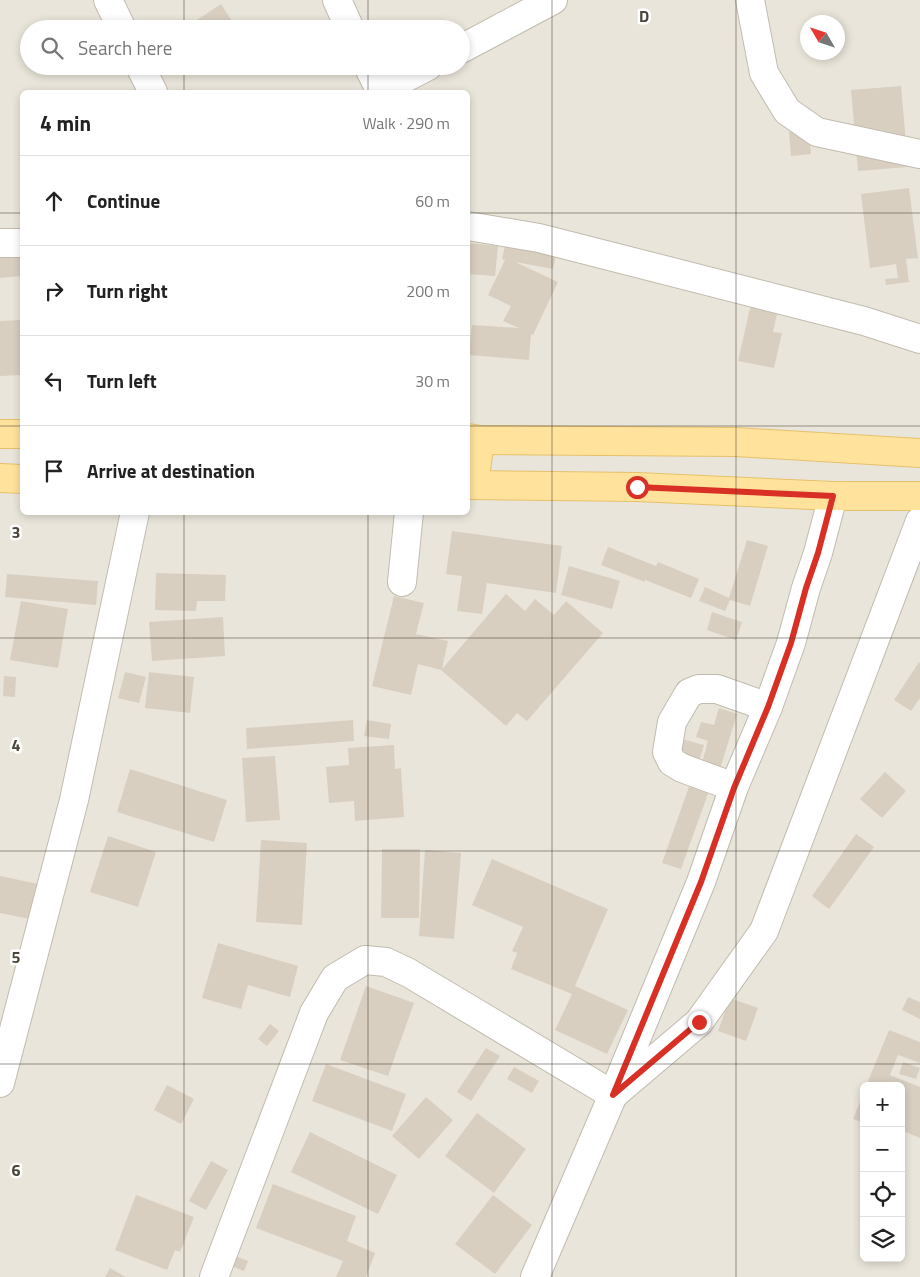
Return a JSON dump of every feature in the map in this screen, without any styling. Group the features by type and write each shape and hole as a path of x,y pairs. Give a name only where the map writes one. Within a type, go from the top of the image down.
{"main road":[{"path":"0,434 20,434"},
{"path":"920,453 736,442 474,439 471,485 637,487 833,496 920,496"},
{"path":"0,478 20,479"}],"street":[{"path":"108,0 118,20"},
{"path":"337,0 346,20"},
{"path":"470,44 553,0"},
{"path":"750,0 764,73 787,111 817,132 920,154"},
{"path":"144,75 152,90"},
{"path":"372,75 379,90"},
{"path":"384,90 411,75"},
{"path":"470,226 539,238 864,321 920,339"},
{"path":"0,243 20,242"},
{"path":"535,1277 701,882 734,788 768,707 791,643 833,496"},
{"path":"0,1083 74,800 133,515"},
{"path":"402,582 409,515"},
{"path":"613,1095 699,1022 764,931 920,520"},
{"path":"734,788 682,768 672,762 667,752 672,722 690,693 699,689 717,689 768,707"},
{"path":"214,1277 314,1013 335,978 365,960 386,962 410,973 613,1095"}],"shaded area":[{"path":"0,0 920,0 920,1277 0,1277"}],"building":[{"path":"221,4 231,20 197,20"},
{"path":"901,86 908,167 858,171 851,90"},
{"path":"809,131 811,154 791,156 789,132"},
{"path":"909,188 918,258 906,259 909,282 886,285 885,279 898,278 896,264 870,268 861,194"},
{"path":"506,241 557,251 553,269 515,262 558,282 533,335 531,334 529,360 470,355 472,325 519,328 503,321 511,306 488,295 505,260 502,259"},
{"path":"470,243 498,246 495,276 470,274"},
{"path":"20,254 20,276 0,278 0,256"},
{"path":"751,304 778,310 773,332 782,333 774,368 738,361"},
{"path":"20,320 20,375 0,376 0,321"},
{"path":"452,531 562,546 556,593 487,583 482,614 457,611 462,576 446,574"},
{"path":"747,540 768,546 750,606 730,600 725,611 699,601 705,587 729,598"},
{"path":"608,547 656,566 658,562 699,579 691,598 601,565"},
{"path":"569,566 620,581 612,609 561,595"},
{"path":"156,573 226,575 225,601 197,601 196,611 155,610"},
{"path":"7,574 98,581 96,605 5,597"},
{"path":"506,594 525,611 535,599 554,615 566,601 603,633 527,721 517,713 506,726 441,670 418,664 411,695 372,686 394,596 424,603 416,634 448,641 442,669"},
{"path":"21,601 68,609 58,668 10,660"},
{"path":"712,612 742,622 736,640 707,630"},
{"path":"223,617 225,656 152,661 149,622"},
{"path":"919,662 920,698 911,711 894,700"},
{"path":"125,672 146,677 139,703 118,698"},
{"path":"149,672 194,677 190,713 145,708"},
{"path":"4,676 16,677 15,697 3,696"},
{"path":"719,708 737,714 720,769 702,763 708,741 696,737 701,722 714,725"},
{"path":"353,720 354,741 247,749 246,728"},
{"path":"367,720 391,724 389,739 364,736"},
{"path":"671,736 704,745 698,764 666,755"},
{"path":"394,745 395,769 401,768 404,817 355,821 354,801 329,803 326,767 349,765 348,748"},
{"path":"275,756 280,820 246,822 242,758"},
{"path":"130,769 227,800 214,842 117,812"},
{"path":"885,772 906,791 882,818 860,799"},
{"path":"691,781 710,788 681,869 662,863"},
{"path":"856,834 874,847 829,909 812,896"},
{"path":"108,836 156,852 138,907 90,892"},
{"path":"261,840 307,843 302,925 256,922"},
{"path":"382,849 420,849 419,918 381,918"},
{"path":"425,850 461,853 454,939 419,936"},
{"path":"492,859 608,909 575,986 628,1010 607,1054 555,1030 572,994 511,969 517,953 512,951 523,927 472,905"},
{"path":"0,876 38,884 30,919 0,913"},
{"path":"218,943 298,966 290,997 248,985 241,1009 202,998"},
{"path":"366,986 414,1003 388,1076 340,1060"},
{"path":"908,997 920,1002 920,1019 902,1010"},
{"path":"730,998 758,1008 746,1041 718,1031"},
{"path":"270,1024 279,1031 267,1046 258,1039"},
{"path":"889,1030 920,1042 920,1063 898,1055 890,1075 920,1087 920,1138 905,1132 905,1082 868,1082"},
{"path":"486,1048 500,1056 471,1101 457,1092"},
{"path":"903,1062 920,1068 916,1079 899,1074"},
{"path":"326,1064 406,1094 392,1131 312,1101"},
{"path":"514,1067 539,1081 532,1093 507,1079"},
{"path":"167,1085 194,1099 181,1124 154,1110"},
{"path":"426,1097 453,1120 419,1159 392,1136"},
{"path":"860,1102 860,1122 853,1119"},
{"path":"477,1113 526,1149 494,1193 445,1156"},
{"path":"310,1132 397,1175 378,1214 291,1172"},
{"path":"211,1161 228,1170 206,1210 189,1201"},
{"path":"273,1184 356,1216 347,1241 375,1253 366,1277 336,1277 343,1261 256,1228"},
{"path":"136,1195 194,1217 180,1252 175,1250 167,1270 115,1250"},
{"path":"493,1195 532,1225 495,1274 455,1244"},
{"path":"230,1254 248,1261 244,1271 226,1264"},
{"path":"110,1268 126,1277 105,1277"}],"route":[{"path":"637,487 833,496 791,643 768,707 734,788 701,882 613,1095 699,1022"}]}
